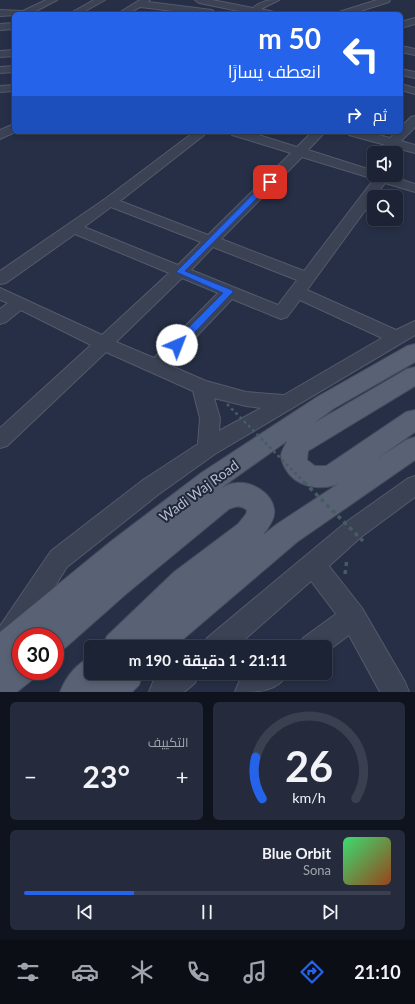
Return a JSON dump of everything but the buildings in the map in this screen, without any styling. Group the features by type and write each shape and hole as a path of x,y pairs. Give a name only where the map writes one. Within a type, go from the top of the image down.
{"main road":[{"name":"Wadi Waj Road","path":"0,653 120,551 210,481 325,403 409,339"},
{"path":"415,376 299,444 294,454 295,463 301,471 313,477 324,478 337,473 415,419"},
{"path":"159,640 170,629 287,533 415,447"},
{"path":"64,628 115,584 219,501 235,494 246,495 258,503 261,510 259,519 248,533 185,582 125,640"},
{"path":"0,685 12,675"},
{"path":"77,692 87,680"},
{"path":"109,692 120,680"}],"street":[{"path":"28,12 53,0"},
{"path":"77,12 101,0"},
{"path":"199,0 221,4 241,12 260,12"},
{"path":"254,11 261,5 275,0"},
{"path":"348,12 386,0"},
{"path":"124,12 142,2 200,12"},
{"path":"214,12 221,4"},
{"path":"0,13 12,14"},
{"path":"403,25 415,22"},
{"path":"0,27 12,26"},
{"path":"0,54 12,53"},
{"path":"0,70 12,69"},
{"path":"403,72 415,75"},
{"path":"0,89 12,88"},
{"path":"403,88 415,91"},
{"path":"403,132 415,120"},
{"path":"0,136 12,129"},
{"path":"0,279 110,202 199,134"},
{"path":"242,134 367,173"},
{"path":"0,440 180,272 317,134"},
{"path":"360,134 415,149"},
{"path":"392,143 401,134"},
{"path":"74,228 281,313 379,182"},
{"path":"395,182 415,188"},
{"path":"110,202 307,278"},
{"path":"156,367 229,292"},
{"path":"296,292 409,339"},
{"path":"0,293 103,343 201,387 246,399 284,402"},
{"path":"0,318 19,303"},
{"path":"0,649 59,559 151,487 208,448 284,402 409,339"},
{"path":"201,387 210,418 208,448"},
{"path":"224,640 353,530 415,485"},
{"path":"313,564 353,617 395,692"},
{"path":"322,640 353,617"},
{"path":"163,692 177,680"},
{"path":"249,692 265,680"}],"path":[{"path":"227,404 363,541 357,545"},
{"path":"344,577 348,554"}],"route":[{"path":"177,345 229,292 180,272 270,182"}]}
